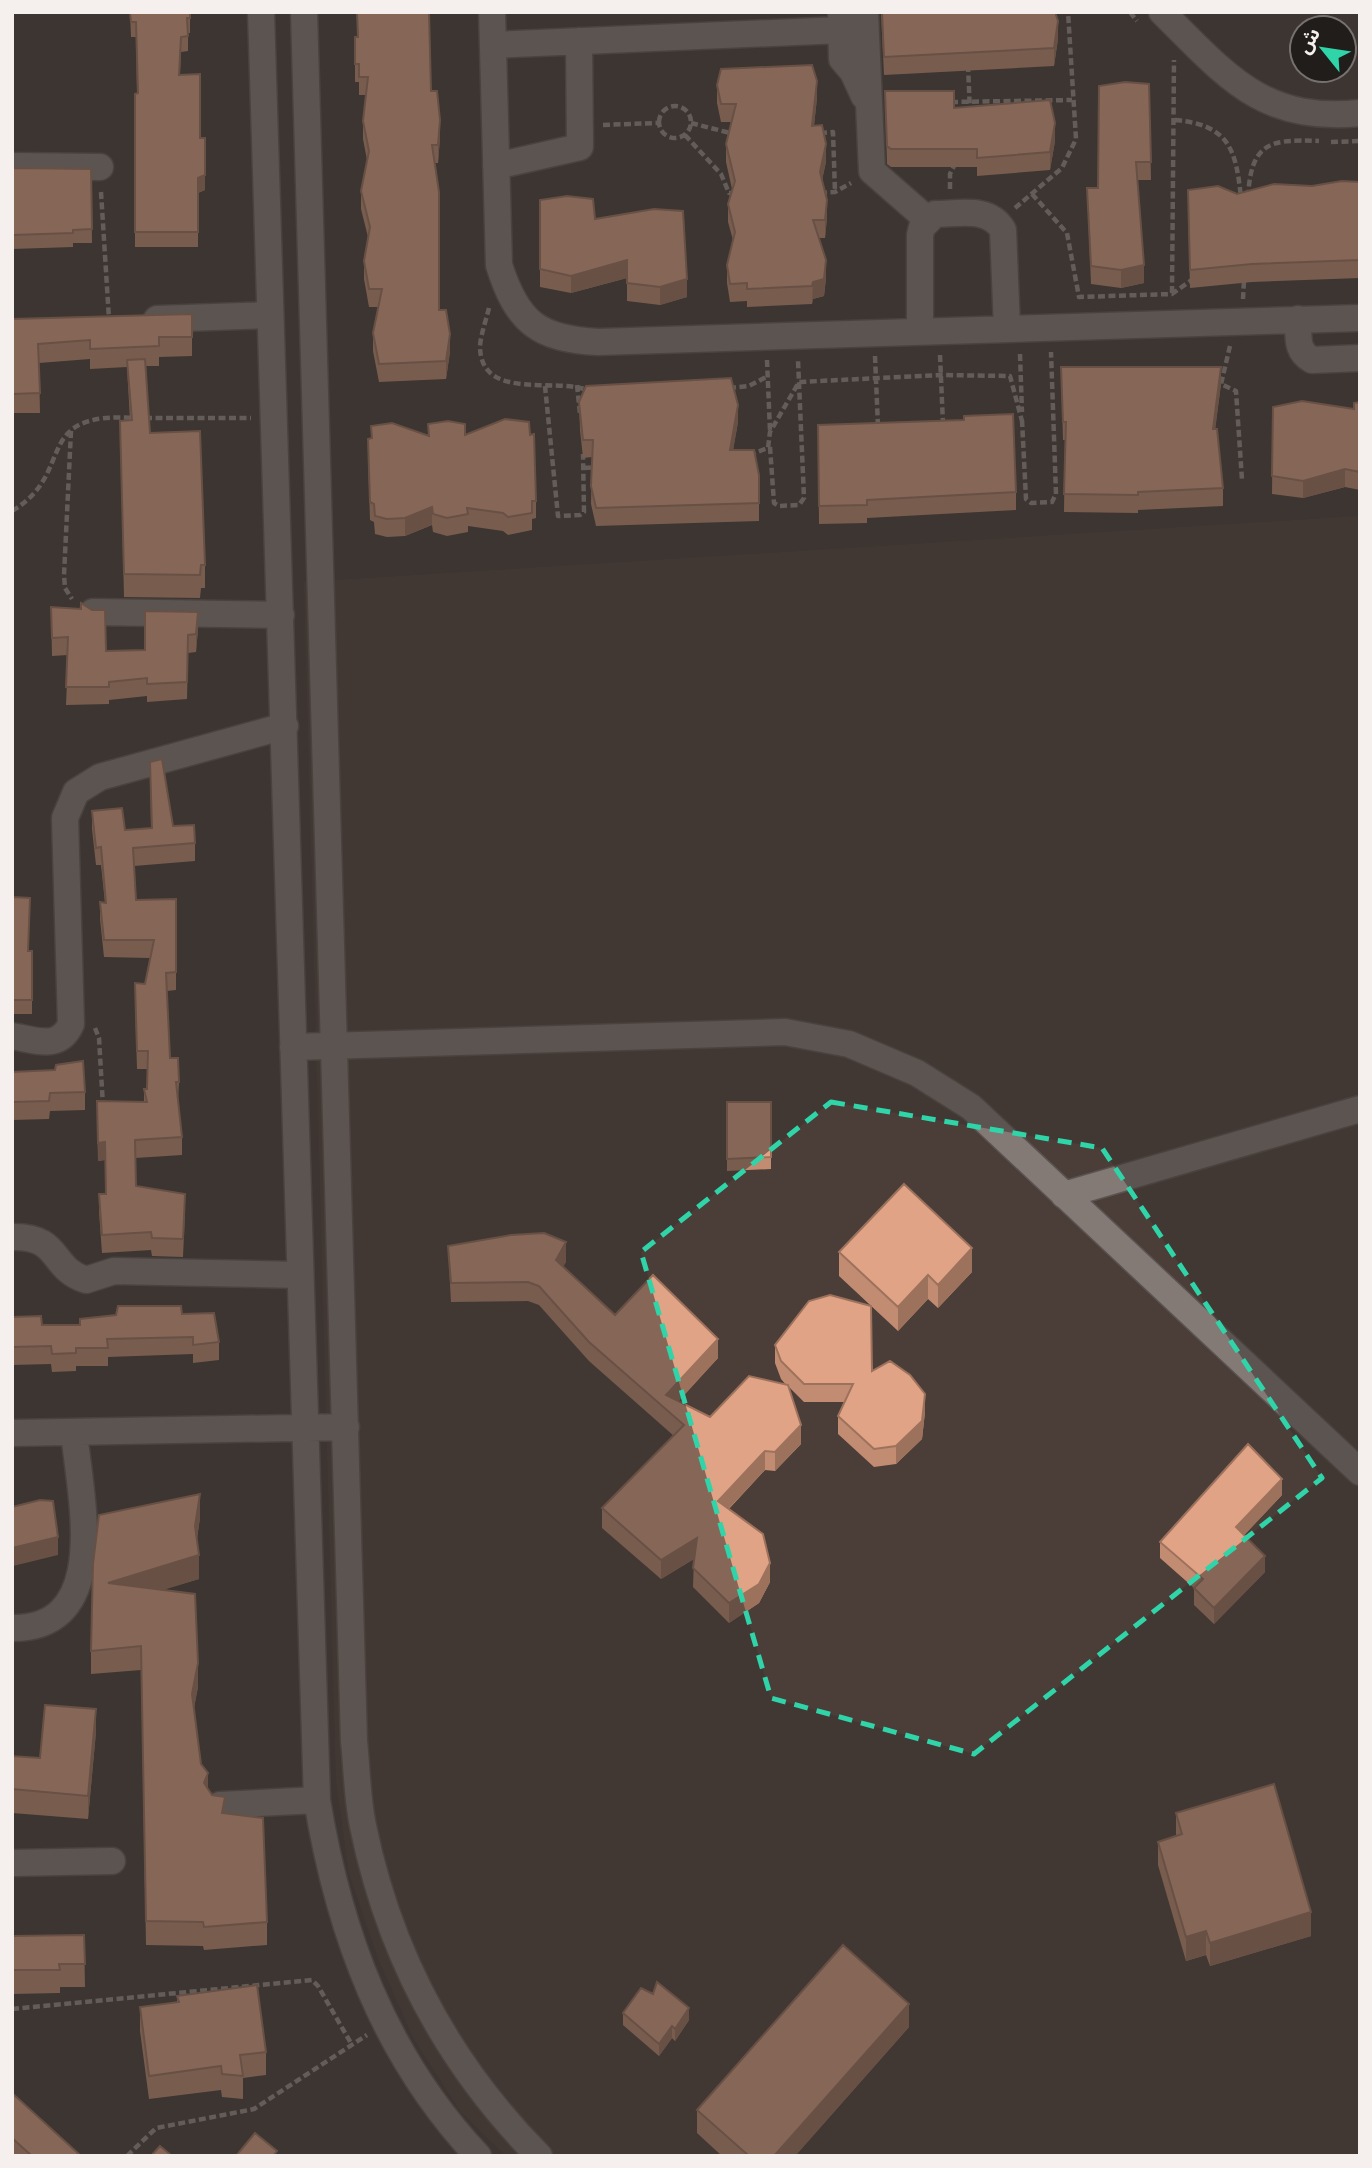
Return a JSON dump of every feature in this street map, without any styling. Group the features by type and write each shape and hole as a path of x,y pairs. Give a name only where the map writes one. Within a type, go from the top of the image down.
{"street":[{"path":"261,12 317,1800 327,1855 348,1933 384,2025 446,2122 478,2156"},
{"path":"304,12 354,1741 362,1824 382,1904 413,1982 454,2054 504,2120 539,2156"},
{"path":"492,12 499,265 509,298 532,324 563,340 1360,318"},
{"path":"865,12 872,171 940,217"},
{"path":"493,45 841,21 842,59 853,72 868,104"},
{"path":"1154,22 1264,101 1303,113 1360,113"},
{"path":"496,166 580,147 579,41"},
{"path":"12,166 100,166"},
{"path":"930,330 919,235 940,217 984,214 999,222 1003,230 1013,327"},
{"path":"109,320 270,315"},
{"path":"1298,319 1299,346 1306,357 1312,360 1360,358"},
{"path":"93,612 281,615"},
{"path":"12,1036 48,1043 56,1041 68,1031 72,1016 65,818 76,792 100,777 285,726"},
{"path":"293,1047 785,1032 849,1044 917,1073 971,1107 1360,1472"},
{"path":"1065,1195 1360,1109"},
{"path":"12,1237 30,1236 40,1240 57,1255 64,1269 86,1280 114,1271 300,1275"},
{"path":"12,1433 346,1427"},
{"path":"12,1628 34,1628 57,1616 74,1596 82,1571 84,1543 74,1432"},
{"path":"220,1805 317,1800"},
{"path":"12,1863 112,1861"}],"path":[{"path":"999,222 1062,168 1072,153 1076,139 1068,12"},
{"path":"1130,12 1154,22"},
{"path":"1168,53 1174,60 1175,120 1172,294"},
{"path":"968,63 970,114"},
{"path":"944,102 1072,100"},
{"path":"675,106 683,108 691,124 685,135 677,139 668,138 661,132 658,123 660,115 675,106"},
{"path":"1175,120 1199,122 1222,137 1237,160 1242,202"},
{"path":"580,125 658,123"},
{"path":"691,124 740,135"},
{"path":"815,133 833,132 835,192"},
{"path":"685,135 721,174 729,193 742,193"},
{"path":"1248,205 1249,167 1263,151 1281,139 1360,141"},
{"path":"940,217 950,174 963,158"},
{"path":"100,166 109,320"},
{"path":"809,193 835,192 872,171"},
{"path":"1032,194 1067,233 1079,297 1172,294 1203,272"},
{"path":"1220,384 1239,321 1245,269"},
{"path":"1013,327 1026,499 1031,503 1052,502 1056,494 1050,326"},
{"path":"930,330 941,375 943,428"},
{"path":"872,332 877,377 878,431"},
{"path":"766,335 774,503 779,506 799,505 804,498 798,334"},
{"path":"1051,372 1059,370"},
{"path":"799,382 941,375 1010,376 1022,421"},
{"path":"746,456 768,448 770,432 799,382"},
{"path":"1208,383 1220,384 1236,391 1242,480"},
{"path":"577,385 581,426"},
{"path":"545,386 558,516 580,515 584,512 582,440"},
{"path":"12,511 33,495 44,479 59,444 71,429 87,419 105,416 174,420 273,418"},
{"path":"71,429 65,588 81,607 93,612"},
{"path":"584,468 612,467"},
{"path":"72,1016 87,1020 96,1031 104,1113"},
{"path":"12,2009 312,1980 352,2045"},
{"path":"127,2156 156,2128 254,2109 384,2025"}],"highlighted area":[{"path":"831,1102 1102,1148 1322,1478 974,1754 771,1698 641,1252"}],"shaded area":[{"path":"1360,516 1360,2156 506,2156 461,2112 414,2039 378,1958 349,1873 336,1781 304,582"}],"building":[{"path":"130,12 190,12 190,18 187,18 188,36 181,37 179,75 200,74 200,138 205,138 205,175 198,178 198,232 135,232 135,94 138,93 136,22 131,22"},
{"path":"357,12 429,12 431,91 437,91 440,120 438,145 432,145 439,192 439,310 446,310 450,334 446,361 379,364 373,333 382,289 369,289 364,261 370,227 361,191 369,151 363,121 368,77 359,77 359,64 355,64"},
{"path":"882,12 1055,12 1058,21 1054,48 884,57"},
{"path":"812,65 817,81 812,126 822,125 826,144 820,172 827,200 825,220 813,220 826,260 824,279 813,282 812,286 747,289 747,283 730,284 727,265 735,232 728,204 735,181 726,144 736,104 721,104 717,85 721,69"},
{"path":"1125,82 1149,84 1151,162 1136,162 1144,265 1121,270 1091,266 1087,188 1098,188 1099,86"},
{"path":"885,91 954,91 954,108 1050,100 1055,123 1050,152 977,158 977,149 891,149 887,146"},
{"path":"12,168 91,169 92,229 73,230 73,233 12,235"},
{"path":"1342,181 1360,182 1360,260 1252,264 1190,270 1188,190 1218,186 1237,194 1274,184 1312,186"},
{"path":"567,196 593,199 595,219 654,209 683,211 687,279 660,287 627,283 627,260 571,276 540,269 540,200"},
{"path":"192,314 192,337 159,337 159,346 90,349 90,340 38,344 40,393 12,394 12,319"},
{"path":"145,359 150,433 200,431 205,565 201,565 200,575 124,574 120,421 132,420 127,360"},
{"path":"1061,367 1221,367 1213,429 1217,429 1223,488 1138,492 1138,495 1064,494 1066,422 1063,422"},
{"path":"731,378 738,405 730,450 754,450 759,475 759,503 596,508 591,486 593,440 583,440 579,402 586,386"},
{"path":"1302,401 1354,409 1354,403 1360,402 1360,472 1345,469 1303,481 1272,476 1273,407"},
{"path":"1013,414 1016,492 867,500 867,505 819,506 818,425 964,420 964,416"},
{"path":"505,419 529,422 530,435 534,434 536,501 532,501 532,513 508,517 503,513 467,508 468,514 447,518 433,514 432,507 405,518 387,519 375,516 374,504 370,502 368,439 372,438 371,426 392,423 429,436 428,424 448,421 465,424 465,435"},
{"path":"81,603 92,610 105,610 106,651 145,650 145,611 198,612 196,634 188,635 187,682 147,684 147,678 109,682 109,687 66,687 68,637 52,638 51,607 81,609"},
{"path":"162,759 173,826 194,825 195,843 133,848 136,900 176,899 176,972 166,973 170,1058 178,1058 179,1082 176,1082 182,1137 135,1140 136,1186 185,1194 183,1239 152,1238 151,1232 102,1235 99,1194 106,1194 105,1142 98,1143 97,1101 147,1102 144,1089 147,1089 148,1051 137,1051 135,983 145,984 154,940 104,940 100,902 106,903 101,847 96,848 92,811 122,808 125,830 152,828 150,762"},
{"path":"12,897 30,898 28,951 32,951 32,1000 12,1000"},
{"path":"83,1061 85,1092 50,1093 49,1101 12,1102 12,1072 55,1070 56,1065"},
{"path":"727,1102 771,1102 771,1157 727,1159"},
{"path":"904,1184 972,1248 938,1285 928,1275 898,1307 839,1252"},
{"path":"544,1233 566,1242 556,1260 615,1315 653,1275 718,1339 666,1395 710,1417 749,1376 788,1385 801,1425 775,1452 765,1451 718,1501 763,1534 770,1563 759,1584 729,1603 693,1568 697,1538 661,1560 602,1508 684,1425 589,1342 539,1286 528,1282 451,1283 448,1246 511,1235"},
{"path":"830,1295 871,1306 872,1371 890,1361 910,1375 925,1394 922,1421 896,1446 874,1449 838,1416 853,1384 804,1384 781,1361 775,1345 809,1301"},
{"path":"118,1306 181,1306 182,1314 214,1313 219,1342 193,1345 193,1337 107,1339 108,1348 76,1348 76,1353 52,1354 51,1346 12,1347 12,1317 41,1316 42,1325 80,1325 80,1319 116,1315"},
{"path":"1248,1444 1282,1479 1236,1527 1265,1556 1214,1608 1194,1588 1203,1579 1160,1542"},
{"path":"200,1494 195,1526 199,1555 108,1583 195,1594 198,1663 192,1694 201,1764 208,1773 204,1783 212,1795 225,1797 222,1813 263,1818 267,1922 204,1927 203,1922 146,1921 141,1646 91,1651 93,1564 99,1515"},
{"path":"40,1500 53,1501 58,1537 12,1548 12,1507"},
{"path":"45,1705 96,1709 88,1796 12,1789 12,1756 40,1758"},
{"path":"1274,1784 1311,1912 1210,1943 1206,1931 1186,1937 1158,1842 1182,1834 1176,1813"},
{"path":"84,1935 85,1964 59,1964 60,1970 12,1970 12,1936"},
{"path":"843,1945 909,2004 774,2156 749,2156 697,2110"},
{"path":"657,1982 689,2008 675,2029 672,2026 659,2044 623,2013 641,1988 653,1994"},
{"path":"257,1985 266,2052 240,2055 243,2076 222,2074 221,2066 149,2076 140,2007 179,2002 177,1996"},
{"path":"12,2093 81,2156 32,2156 12,2138"},
{"path":"255,2133 277,2151 273,2156 236,2156"},
{"path":"160,2146 172,2156 151,2156"}]}
